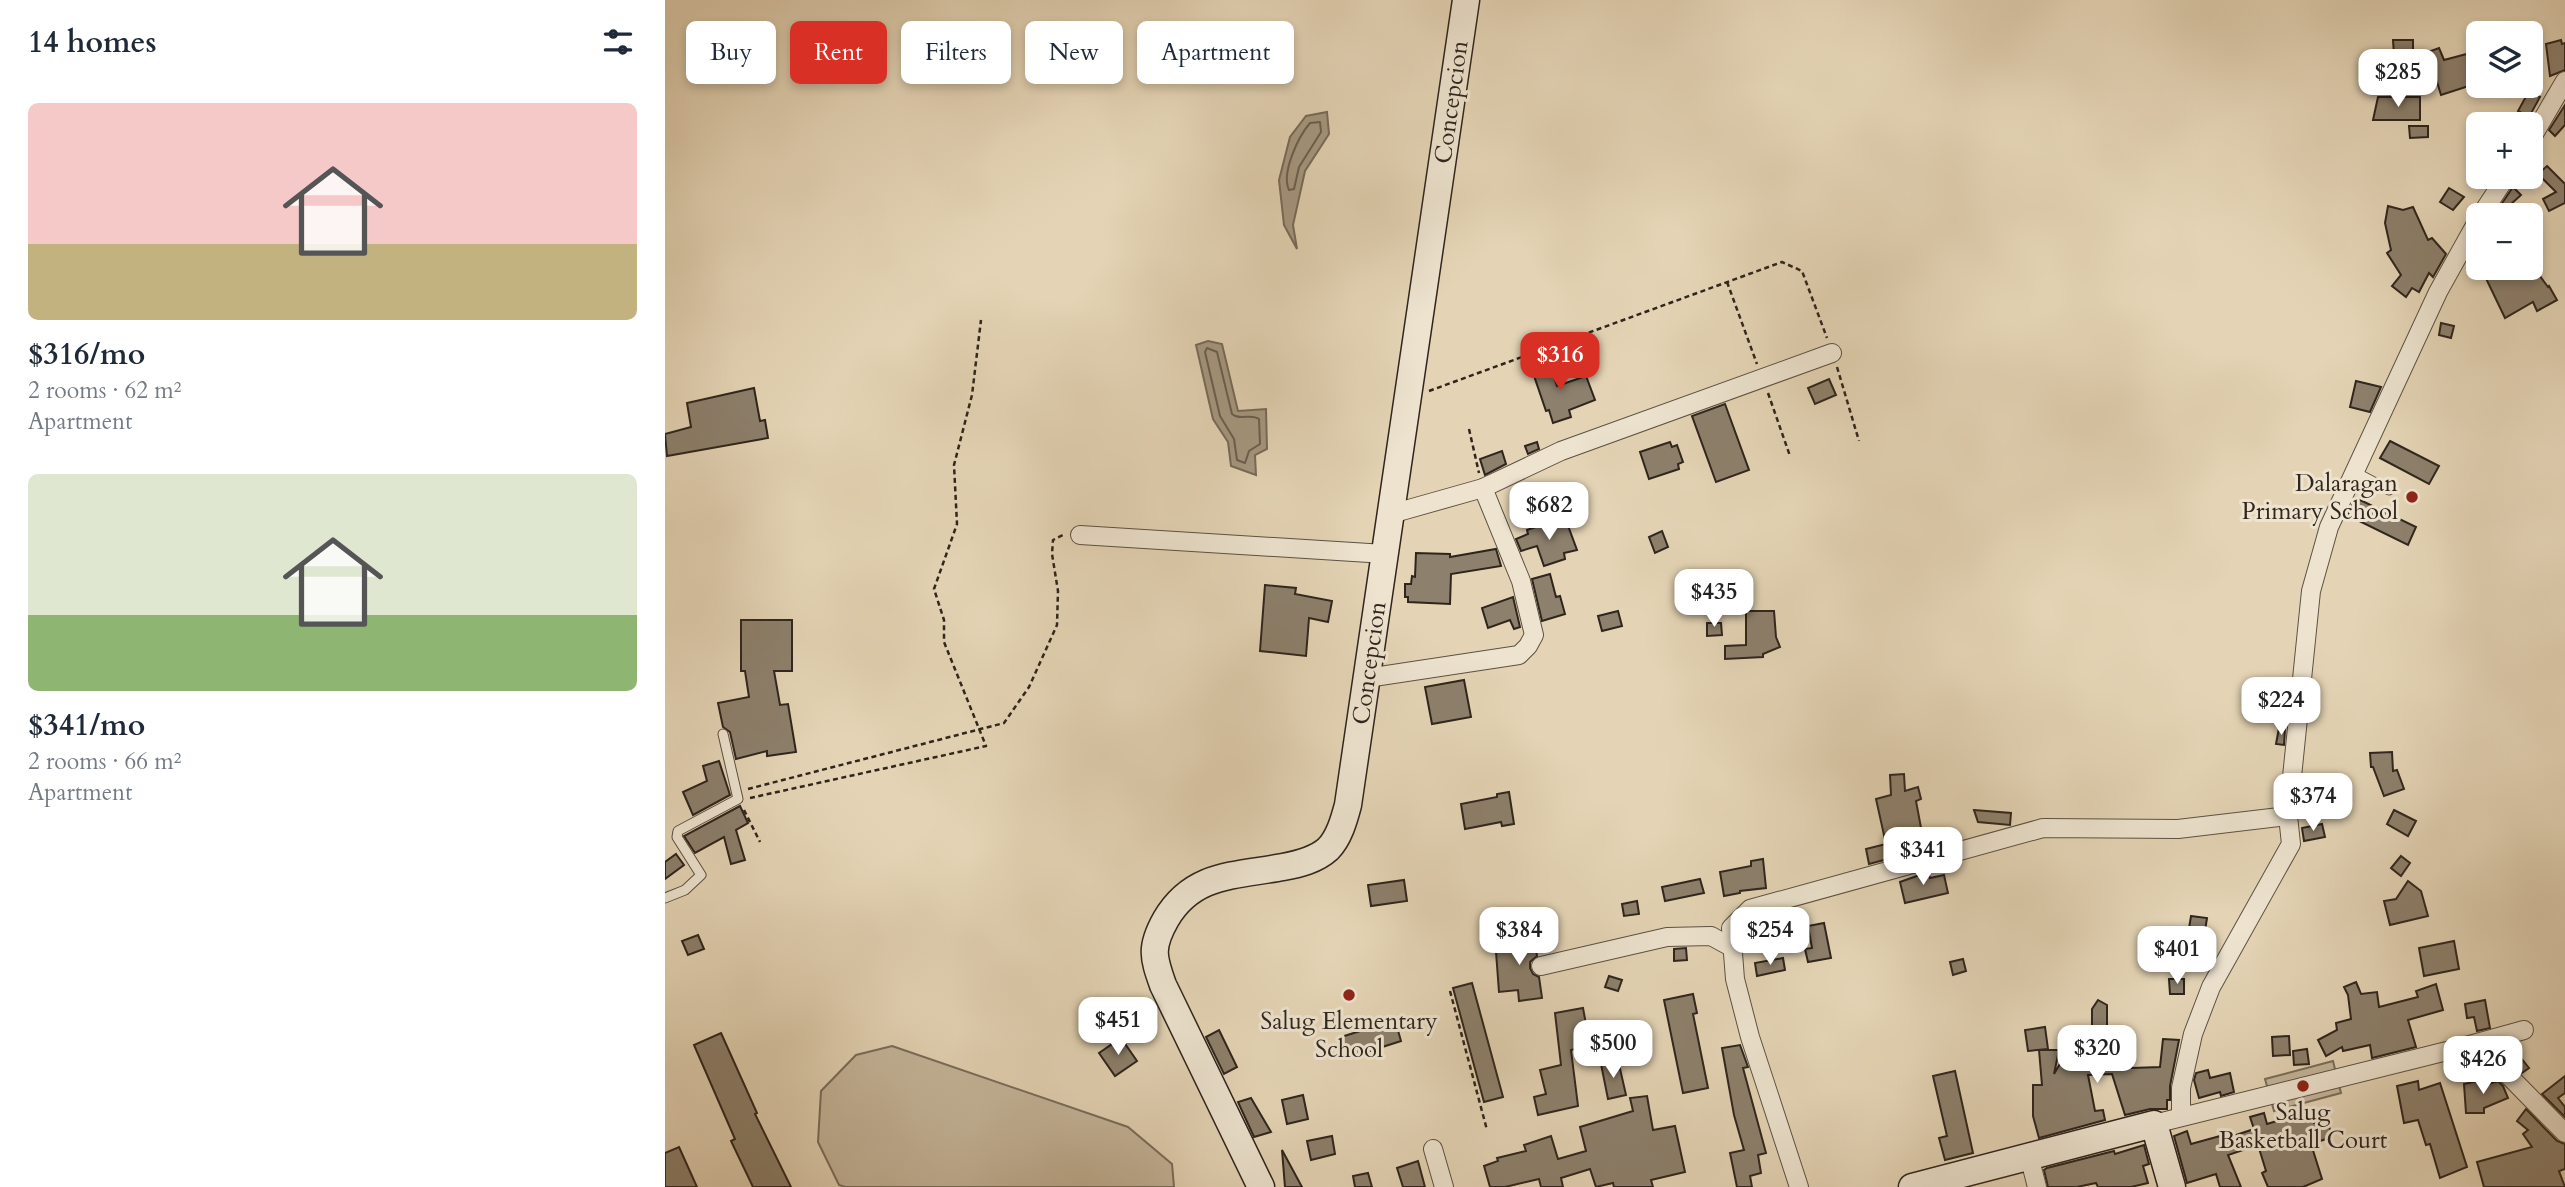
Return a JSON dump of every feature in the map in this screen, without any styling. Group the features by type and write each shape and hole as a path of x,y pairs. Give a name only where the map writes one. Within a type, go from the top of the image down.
{"main road":[{"name":"Concepcion","path":"1261,1187 1163,985 1153,957 1160,930 1176,902 1193,888 1215,879 1303,863 1328,849 1341,828 1348,805 1466,0"},
{"path":"1912,1187 2154,1124 2172,1187"}],"street":[{"path":"2543,119 2565,81"},
{"path":"2181,1116 2181,1088 2193,1034 2211,988 2291,844 2288,816 2311,592 2329,527 2438,292 2466,242"},
{"path":"1391,514 1483,488 1561,451 1832,353"},
{"path":"1367,678 1520,654 1528,646 1534,635 1521,581 1483,488"},
{"path":"1080,534 1385,554"},
{"path":"1799,1187 1750,1037 1735,979 1731,928 1750,909 2043,828 2178,829 2288,816"},
{"path":"1541,966 1668,937 1711,936 1733,948"},
{"path":"2154,1124 2524,1030"},
{"path":"2459,1048 2505,1072 2565,1133"},
{"path":"1433,1149 1444,1187"},
{"path":"2029,1156 2036,1187"}],"lane":[{"path":"2354,472 2389,490"},
{"path":"665,898 685,890 701,875 677,838 678,831 738,799 723,734"}],"path":[{"path":"1407,399 1782,262 1802,271 1832,353 1859,441"},
{"path":"981,320 972,395 954,465 957,524 935,589 944,620 944,642 980,729 986,746 749,798 747,789 980,729 1004,723 1029,687 1057,625 1058,591 1052,554 1053,540 1062,535 1080,534"},
{"path":"1469,429 1483,488"},
{"path":"738,799 760,842"},
{"path":"1450,991 1487,1130"}],"shaded area":[{"path":"892,1046 1128,1127 1172,1164 1174,1187 839,1185 818,1142 821,1091 856,1055"},
{"name":"Salug Basketball Court","path":"2333,1061 2341,1093 2274,1111 2265,1079"}],"water":[{"path":"1327,112 1329,134 1305,171 1293,225 1297,249 1284,225 1279,180 1290,137 1306,116"},
{"path":"1208,341 1222,344 1238,411 1266,409 1267,449 1255,455 1256,475 1231,466 1228,442 1213,419 1196,345"}],"building":[{"path":"2393,40 2413,40 2413,58 2420,55 2420,71 2372,69 2376,51 2394,55"},
{"path":"2561,40 2562,44 2565,43 2565,70 2550,76 2546,44"},
{"path":"2439,48 2444,60 2466,54 2466,87 2441,95 2428,52"},
{"path":"2378,97 2420,97 2420,120 2373,120"},
{"path":"2525,98 2539,98 2532,112 2518,111"},
{"path":"2565,105 2565,125 2555,136 2549,130"},
{"path":"2409,126 2428,126 2428,137 2410,138"},
{"path":"2547,166 2565,184 2565,203 2549,211 2543,199 2556,192 2543,179 2543,170"},
{"path":"2449,188 2464,197 2453,210 2440,202"},
{"path":"2512,189 2521,195 2512,203 2502,203"},
{"path":"2388,206 2403,210 2413,207 2428,240 2432,238 2446,254 2433,277 2429,273 2419,292 2412,288 2406,297 2392,286 2401,275 2387,253 2391,250 2385,223"},
{"path":"2487,280 2543,280 2557,300 2537,311 2533,302 2505,318"},
{"path":"2441,323 2454,326 2451,338 2439,335"},
{"path":"1547,358 1557,386 1586,376 1595,400 1569,410 1571,417 1553,423 1549,410 1546,411 1530,364"},
{"path":"1829,379 1836,395 1815,404 1808,388"},
{"path":"2356,381 2381,387 2370,412 2350,407"},
{"path":"754,388 760,421 765,420 768,438 667,456 665,434 691,427 687,403"},
{"path":"1725,404 1749,470 1716,482 1692,416"},
{"path":"2390,441 2439,466 2429,484 2380,458"},
{"path":"1537,442 1539,449 1528,454 1525,446"},
{"path":"1670,442 1672,447 1677,445 1683,462 1678,464 1679,469 1649,479 1640,452"},
{"path":"1502,451 1506,464 1485,475 1480,459"},
{"path":"2356,498 2416,527 2408,545 2347,515"},
{"path":"1547,523 1549,529 1567,523 1577,550 1564,553 1565,559 1544,566 1537,546 1521,551 1516,539 1528,534 1527,530"},
{"path":"1662,531 1668,547 1655,553 1649,537"},
{"path":"1496,549 1501,566 1451,574 1450,604 1408,602 1408,597 1405,597 1405,584 1411,584 1412,576 1415,577 1416,553 1450,554 1450,557"},
{"path":"1550,574 1556,597 1560,596 1565,614 1542,621 1532,579"},
{"path":"1265,585 1296,588 1295,594 1332,601 1328,622 1309,618 1306,656 1260,651"},
{"path":"1513,597 1520,627 1514,629 1510,620 1488,628 1482,608"},
{"path":"1618,611 1622,626 1602,631 1598,616"},
{"path":"1746,611 1774,611 1776,637 1780,647 1763,654 1763,657 1725,659 1725,646 1746,645"},
{"path":"741,620 792,620 792,671 774,671 780,705 788,704 796,752 767,756 767,751 736,759 730,732 723,727 718,703 749,697 745,671 741,671"},
{"path":"1707,623 1721,623 1722,635 1707,636"},
{"path":"1464,680 1471,717 1432,724 1425,687"},
{"path":"2279,728 2285,729 2284,745 2276,744"},
{"path":"2392,752 2393,771 2397,770 2404,789 2384,796 2371,767 2370,753"},
{"path":"719,761 730,795 693,815 683,792 707,781 703,766"},
{"path":"1904,774 1905,791 1918,787 1921,799 1916,801 1925,849 1869,864 1866,849 1886,844 1876,799 1891,795 1890,775"},
{"path":"1509,792 1514,824 1502,826 1501,822 1465,829 1461,804"},
{"path":"740,806 748,823 736,830 745,860 731,864 724,837 695,853 684,836"},
{"path":"1974,810 2011,813 2010,825 1978,822"},
{"path":"2394,810 2416,821 2408,836 2387,824"},
{"path":"2322,824 2325,837 2304,841 2302,828"},
{"path":"676,854 684,865 665,879 665,862"},
{"path":"2401,856 2410,863 2401,876 2391,868"},
{"path":"1763,859 1766,888 1724,896 1720,872 1751,866 1751,861"},
{"path":"1928,872 1930,878 1944,875 1948,893 1905,903 1900,882"},
{"path":"1700,879 1704,893 1665,901 1662,887"},
{"path":"1404,880 1407,901 1371,906 1368,885"},
{"path":"2408,881 2421,891 2428,916 2390,925 2384,901 2396,899"},
{"path":"1637,901 1639,914 1624,916 1622,904"},
{"path":"2191,916 2207,918 2204,937 2197,936 2185,953"},
{"path":"1824,923 1831,958 1808,962 1805,949 1812,948 1808,926"},
{"path":"1533,928 1537,956 1530,962 1530,968 1533,974 1539,977 1542,998 1519,1001 1518,990 1499,992 1496,952 1514,950 1511,931"},
{"path":"698,935 704,949 688,955 682,941"},
{"path":"2454,941 2459,969 2424,976 2419,948"},
{"path":"1686,948 1687,960 1674,961 1674,949"},
{"path":"1783,958 1785,970 1757,976 1755,963"},
{"path":"1963,959 1966,971 1953,975 1950,962"},
{"path":"1609,976 1622,980 1618,991 1605,987"},
{"path":"2169,979 2184,979 2184,994 2170,994"},
{"path":"2356,982 2361,994 2377,992 2379,1007 2418,997 2416,991 2436,984 2443,1010 2408,1020 2416,1047 2372,1058 2370,1045 2343,1051 2342,1047 2326,1056 2318,1040 2337,1030 2336,1023 2351,1019 2348,995 2344,987"},
{"path":"1472,983 1503,1097 1484,1102 1453,988"},
{"path":"1693,994 1697,1013 1693,1014 1708,1088 1683,1093 1664,1000"},
{"path":"2098,1000 2107,1005 2107,1035 2092,1032 2092,1009"},
{"path":"2485,1000 2490,1028 2477,1031 2474,1017 2467,1018 2465,1004"},
{"path":"1583,1008 1590,1046 1571,1050 1578,1106 1538,1115 1534,1097 1546,1094 1540,1070 1561,1065 1555,1013"},
{"path":"1395,1020 1401,1041 1345,1059 1338,1038"},
{"path":"2045,1027 2048,1049 2028,1051 2025,1030"},
{"path":"1219,1030 1237,1067 1224,1074 1206,1037"},
{"path":"721,1033 757,1113 755,1114 791,1187 753,1187 731,1141 735,1139 694,1045"},
{"path":"2289,1036 2290,1055 2273,1056 2272,1037"},
{"path":"1121,1038 1137,1061 1115,1076 1099,1053"},
{"path":"2163,1039 2179,1040 2167,1109 2150,1109 2125,1115 2112,1074 2088,1075 2095,1111 2103,1110 2105,1120 2039,1138 2033,1116 2033,1085 2042,1085 2039,1050 2059,1050 2054,1074 2068,1050 2092,1050 2092,1046 2129,1041 2132,1068 2160,1067"},
{"path":"1740,1045 1748,1067 1743,1068 1766,1153 1758,1155 1761,1173 1750,1176 1752,1187 1737,1187 1730,1153 1744,1150 1734,1115 1722,1048"},
{"path":"2307,1049 2309,1064 2294,1065 2293,1051"},
{"path":"2521,1058 2529,1068 2522,1073 2513,1064"},
{"path":"1618,1060 1626,1095 1608,1099 1601,1064"},
{"path":"2208,1070 2210,1078 2230,1073 2234,1092 2221,1096 2220,1092 2199,1098 2194,1080 2196,1073"},
{"path":"1955,1071 1973,1153 1945,1160 1939,1138 1947,1136 1933,1076"},
{"path":"2565,1076 2565,1093 2558,1098 2565,1107 2565,1117 2542,1094"},
{"path":"2482,1080 2482,1086 2498,1081 2508,1098 2484,1108 2484,1113 2466,1113 2464,1084"},
{"path":"2418,1081 2419,1090 2440,1083 2467,1167 2440,1178 2430,1144 2426,1145 2418,1120 2404,1123 2397,1086"},
{"path":"1303,1095 1308,1119 1287,1124 1282,1100"},
{"path":"1647,1096 1653,1130 1675,1126 1685,1172 1651,1180 1653,1187 1614,1187 1613,1183 1596,1187 1590,1169 1561,1178 1563,1187 1541,1187 1539,1179 1505,1187 1490,1187 1484,1166 1498,1161 1497,1158 1526,1151 1524,1145 1551,1136 1558,1159 1586,1151 1580,1127 1633,1111 1630,1098"},
{"path":"1251,1098 1271,1132 1254,1137 1238,1102"},
{"path":"2526,1109 2557,1141 2565,1144 2565,1169 2559,1171 2565,1187 2484,1187 2477,1162 2532,1147 2523,1134 2528,1130 2517,1121"},
{"path":"2310,1111 2314,1123 2327,1119 2332,1137 2311,1144 2322,1179 2303,1187 2268,1187 2262,1173 2266,1171 2258,1145 2228,1155 2241,1187 2220,1187 2216,1174 2187,1183 2174,1136 2187,1131 2191,1144 2220,1136 2221,1140 2254,1129 2250,1117 2264,1113 2267,1124"},
{"path":"1332,1136 1335,1154 1311,1160 1307,1141"},
{"path":"2144,1145 2149,1164 2143,1166 2148,1183 2131,1187 2098,1187 2096,1183 2077,1187 2048,1187 2044,1170 2047,1168"},
{"path":"679,1147 697,1187 665,1187 665,1153"},
{"path":"1282,1150 1302,1187 1285,1187"},
{"path":"1418,1161 1425,1187 1403,1187 1397,1168"},
{"path":"1368,1173 1372,1187 1355,1187 1353,1176"}],"place":[{"name":"Dalaragan Primary School","path":"2412,497"},
{"name":"Salug Elementary School","path":"1349,995"},
{"name":"Salug Basketball Court","path":"2303,1086"}]}
